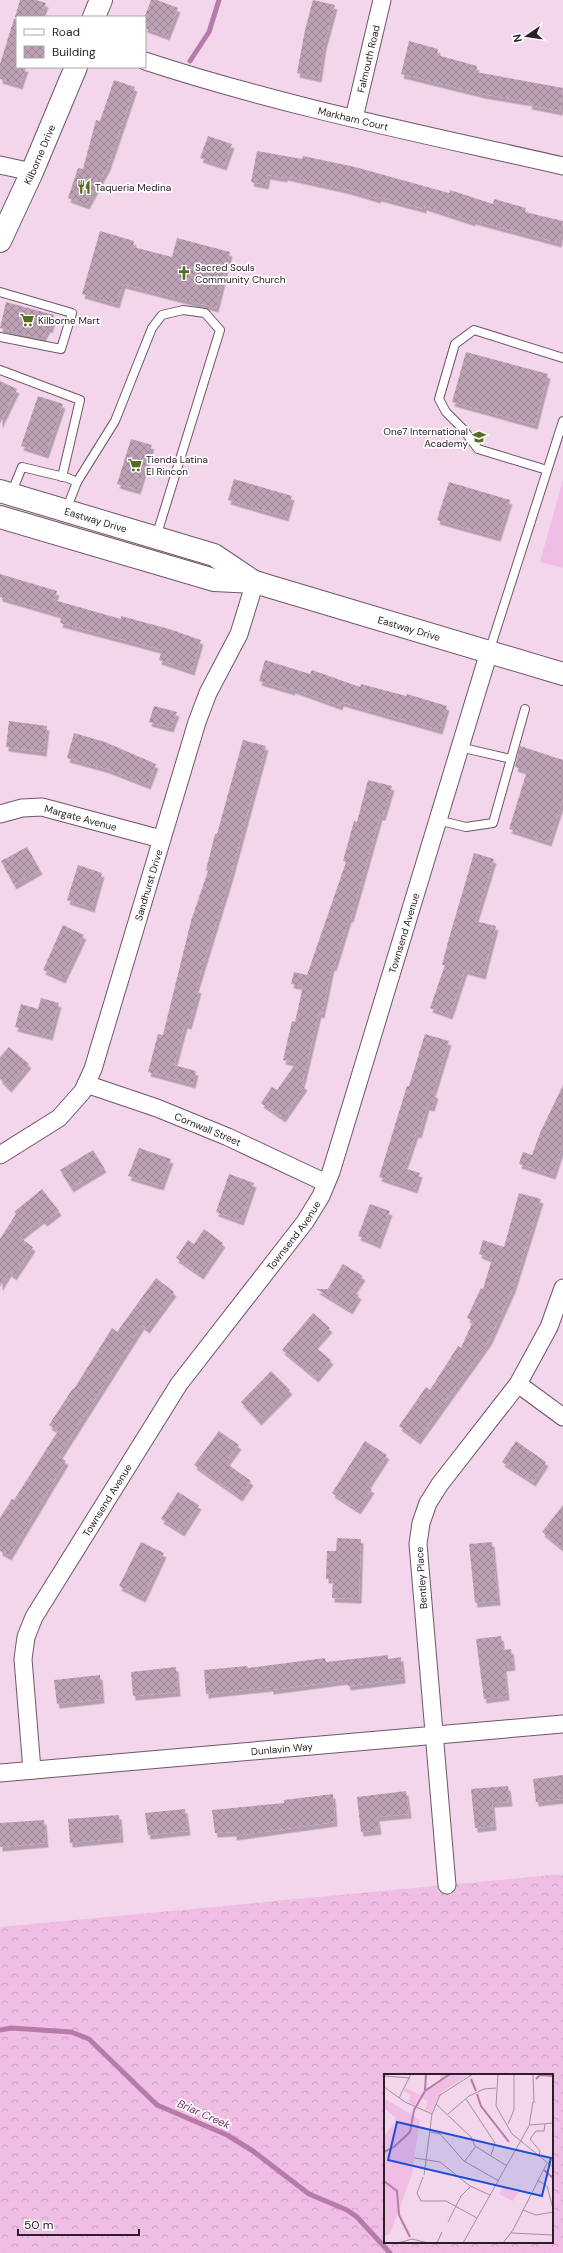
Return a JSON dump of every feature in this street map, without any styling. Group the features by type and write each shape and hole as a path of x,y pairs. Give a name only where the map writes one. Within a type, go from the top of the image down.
{"main road":[{"path":"94,16 101,0"},
{"name":"Kilborne Drive","path":"0,242 32,172 76,68"},
{"name":"Eastway Drive","path":"5,492 214,555 255,582"},
{"name":"Eastway Drive","path":"0,517 214,580 255,582 563,674"}],"street":[{"name":"Falmouth Road","path":"354,118 382,0"},
{"name":"Markham Court","path":"146,61 216,85 563,166"},
{"path":"0,165 32,172"},
{"name":"Sandhurst Drive","path":"0,1155 59,1118 68,1110 86,1084 93,1068 197,722 208,693 239,634 255,582"},
{"name":"Townsend Avenue","path":"32,1770 23,1659 26,1637 34,1617 167,1402 305,1222 326,1183 489,652"},
{"name":"Margate Avenue","path":"0,814 22,808 42,807 161,839"},
{"name":"Cornwall Street","path":"86,1084 157,1108 228,1136 326,1183"},
{"name":"Bentley Place","path":"447,1885 418,1544 421,1523 428,1503 440,1484 518,1384 543,1340 563,1288"},
{"path":"518,1384 563,1417"},
{"name":"Dunlavin Way","path":"0,1773 563,1724"}],"lane":[{"path":"0,337 62,349 72,313 1,295"},
{"path":"66,511 78,482 115,421 152,328 162,315 183,310 205,313 220,330 155,538"},
{"path":"547,470 478,449 463,429 446,412 439,399 455,344 474,330 563,358"},
{"path":"0,370 80,400 62,477"},
{"path":"489,652 563,421"},
{"path":"5,492 22,467 78,482"},
{"path":"437,820 466,827 493,823 525,708"},
{"path":"459,747 511,759"}],"green space":[{"path":"563,480 563,568 540,562"},
{"path":"563,1875 563,2253 0,2253 0,1927"}],"building":[{"path":"20,0 36,0 46,3 41,16 15,17"},
{"path":"151,0 157,0 178,8 167,36 146,28 145,16"},
{"path":"313,0 335,5 324,45 319,78 297,73 305,30"},
{"path":"14,19 16,19 16,68 26,68 20,85 0,79 0,64"},
{"path":"409,41 438,49 437,55 477,66 476,72 563,88 560,111 529,105 530,102 482,94 401,74"},
{"path":"114,80 135,87 108,166 87,205 68,198 78,168 83,169 96,120 100,121"},
{"path":"208,136 232,144 224,166 200,158"},
{"path":"257,151 302,159 303,156 355,167 449,193 450,190 493,204 494,199 526,208 525,212 563,221 559,243 473,220 473,222 424,206 424,209 379,197 378,199 348,190 285,176 285,178 268,175 266,185 251,182"},
{"path":"100,231 134,241 133,247 172,257 177,238 230,252 216,308 123,284 117,304 82,294"},
{"name":"Kilborne Mart","path":"6,302 54,315 50,329 48,328 42,339 0,328"},
{"path":"466,352 548,374 535,425 452,402"},
{"path":"0,381 17,389 0,424"},
{"path":"38,396 63,404 46,454 21,446"},
{"name":"Tienda Latina El Rincon","path":"131,439 152,445 138,490 117,484"},
{"path":"234,479 292,496 286,517 228,500"},
{"path":"449,482 510,500 498,537 437,520"},
{"path":"0,574 57,591 54,600 121,619 121,616 169,629 201,640 192,671 159,660 162,650 60,623 62,615 0,597"},
{"path":"265,660 310,674 312,670 360,687 361,684 406,696 407,694 447,706 440,730 341,702 340,706 293,689 292,691 259,681"},
{"path":"154,706 177,712 171,728 149,722"},
{"path":"9,721 47,726 44,752 6,747"},
{"path":"74,733 105,742 156,764 148,785 107,769 67,758"},
{"path":"243,740 266,746 230,878 196,988 199,989 189,1025 185,1024 174,1065 196,1071 193,1084 148,1072 158,1034 163,1035 191,921 208,871 206,870 215,834 217,834"},
{"path":"520,746 563,760 563,799 549,842 509,829 527,771 515,767"},
{"path":"368,780 392,786 383,816 380,816 351,918 349,918 334,967 332,966 322,1014 319,1013 302,1084 305,1086 283,1118 261,1103 272,1087 277,1090 296,1063 283,1060 292,1021 295,1022 303,986 291,984 294,972 307,975 346,862 343,861 354,821 357,822"},
{"path":"27,847 40,870 14,885 1,861"},
{"path":"474,853 494,859 475,921 496,926 483,975 465,970 450,1015 430,1008 445,965 442,965"},
{"path":"78,865 102,873 92,908 67,900"},
{"path":"63,925 84,935 63,979 43,970"},
{"path":"41,998 59,1003 50,1036 15,1027 21,1004 38,1009"},
{"path":"425,1034 449,1041 433,1093 436,1094 432,1107 427,1106 419,1134 416,1133 404,1168 420,1173 415,1189 379,1177 407,1086 409,1086"},
{"path":"9,1047 29,1064 9,1088 0,1079 0,1057"},
{"path":"563,1085 563,1144 553,1175 519,1164 523,1152 532,1155 540,1133"},
{"path":"139,1148 171,1159 161,1186 128,1176"},
{"path":"93,1150 104,1168 71,1188 60,1170"},
{"path":"229,1174 254,1183 241,1221 216,1212"},
{"path":"42,1189 59,1211 45,1222 42,1219 19,1237 33,1247 14,1276 9,1272 0,1287 0,1239 16,1214 14,1212"},
{"path":"519,1193 541,1199 513,1288 489,1341 418,1440 399,1426 426,1387 430,1390 458,1346 461,1348 473,1321 467,1318 481,1288 483,1289 492,1259 479,1254 483,1240 504,1247"},
{"path":"370,1204 390,1211 378,1244 358,1236"},
{"path":"204,1229 223,1243 201,1275 176,1258 188,1240 194,1244"},
{"path":"343,1264 363,1276 353,1291 359,1295 350,1310 316,1289 328,1289"},
{"path":"156,1278 174,1292 147,1329 142,1325 59,1456 66,1461 9,1556 0,1551 0,1518 12,1499 14,1500 58,1431 49,1425 73,1388 74,1389 112,1328 117,1332"},
{"path":"313,1313 330,1328 314,1346 331,1360 316,1378 282,1350"},
{"path":"271,1371 290,1390 259,1421 241,1402"},
{"path":"219,1431 239,1445 226,1463 251,1481 240,1497 194,1465"},
{"path":"365,1441 387,1455 367,1486 372,1489 358,1510 332,1493"},
{"path":"516,1441 546,1462 533,1482 502,1462"},
{"path":"178,1492 199,1505 182,1532 161,1519"},
{"path":"563,1505 563,1549 542,1532"},
{"path":"337,1538 361,1539 359,1599 332,1598 333,1579 326,1579 327,1551 336,1551"},
{"path":"141,1542 164,1553 143,1598 119,1586"},
{"path":"492,1542 498,1601 475,1603 469,1544"},
{"path":"501,1636 503,1650 511,1649 513,1666 504,1667 507,1696 484,1699 476,1639"},
{"path":"388,1655 388,1659 401,1657 403,1679 348,1686 347,1680 271,1690 271,1687 206,1694 204,1670 247,1666 248,1668 325,1658 326,1662"},
{"path":"176,1667 178,1692 133,1696 131,1672"},
{"path":"100,1675 102,1699 57,1704 54,1680"},
{"path":"563,1775 563,1799 536,1802 533,1779"},
{"path":"508,1786 510,1802 492,1803 494,1826 475,1828 471,1789"},
{"path":"406,1791 409,1814 377,1817 379,1830 361,1832 357,1797"},
{"path":"333,1794 335,1822 234,1836 234,1832 215,1833 212,1810 284,1803 284,1800"},
{"path":"185,1809 188,1831 148,1835 145,1813"},
{"path":"119,1815 121,1838 70,1843 68,1819"},
{"path":"44,1820 46,1843 0,1847 0,1823"}],"waterway":[{"path":"190,61 209,32 219,0"},
{"name":"Briar Creek","path":"0,2030 11,2028 71,2032 89,2039 157,2105 227,2135 253,2151 309,2194 347,2210 357,2217 390,2253"}],"place":[{"name":"Taqueria Medina","path":"84,187"},
{"name":"Sacred Souls Community Church","path":"184,273"},
{"name":"Kilborne Mart","path":"27,320"},
{"name":"One7 International Academy","path":"479,437"},
{"name":"Tienda Latina El Rincon","path":"135,465"}]}
